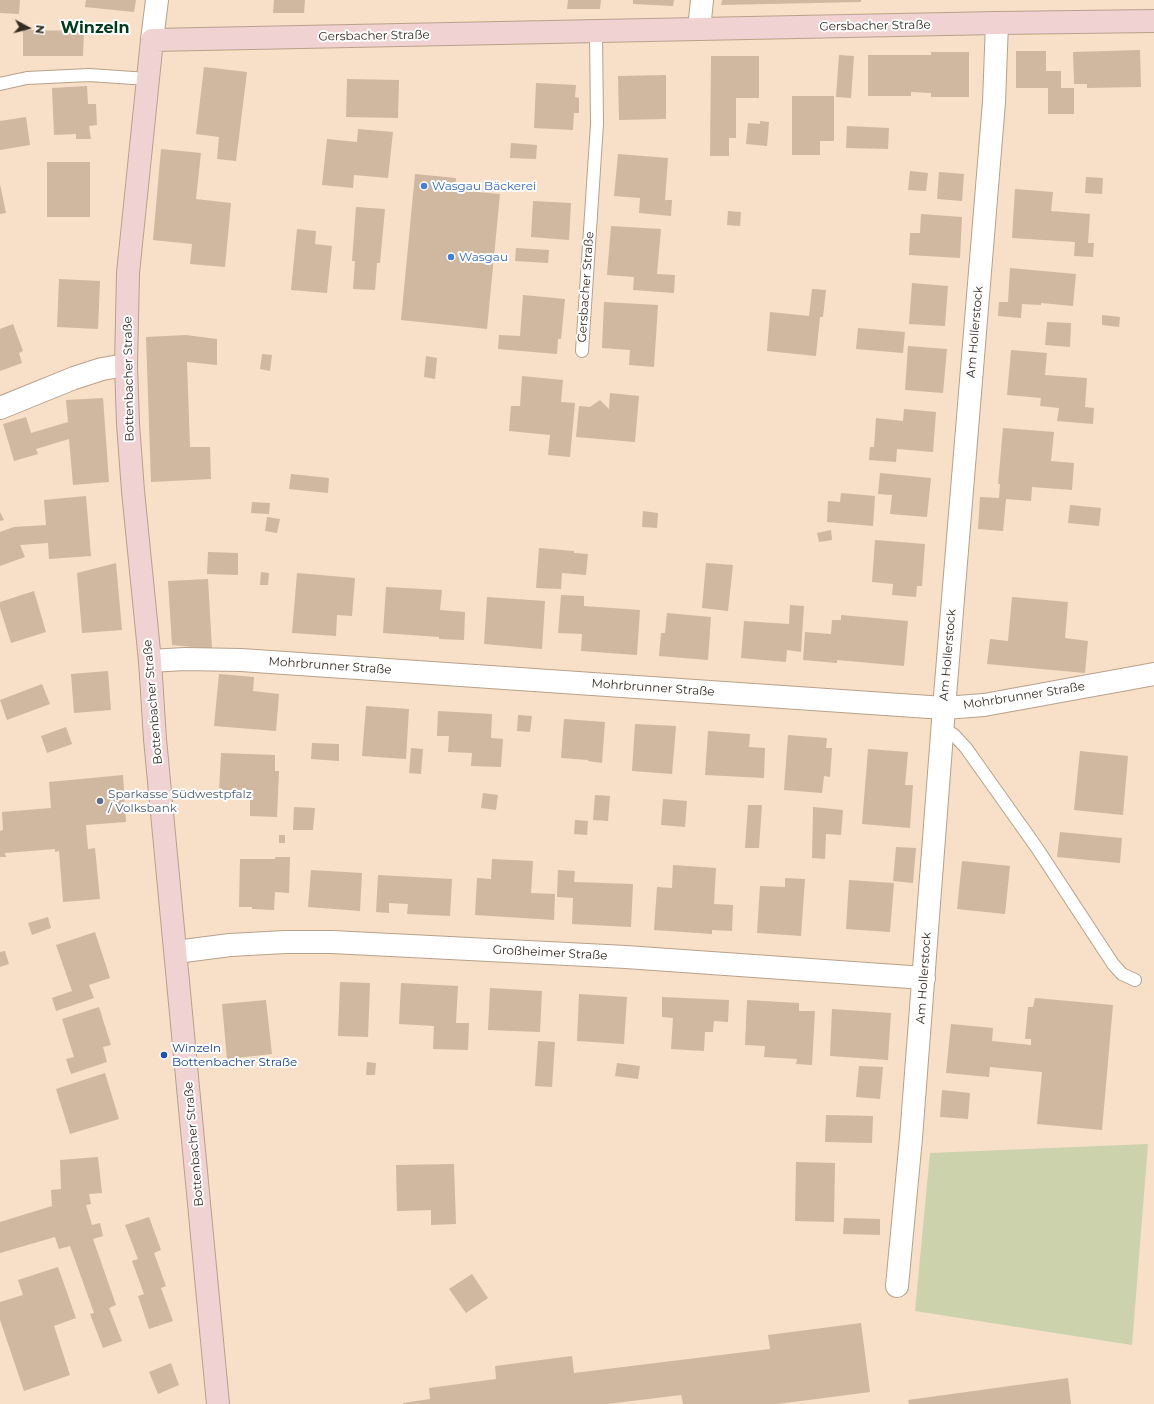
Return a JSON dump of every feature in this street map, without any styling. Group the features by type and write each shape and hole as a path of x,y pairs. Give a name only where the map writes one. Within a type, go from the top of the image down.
{"street":[{"name":"Bottenbacher Straße","path":"157,0 128,273 126,365 128,424 150,661 155,740 218,1404"},
{"path":"699,29 702,0"},
{"name":"Gersbacher Straße","path":"152,40 1154,21"},
{"name":"Am Hollerstock","path":"897,1286 911,1138 943,718 994,102 997,23"},
{"path":"0,408 74,378 102,369 126,365"},
{"name":"Mohrbrunner Straße","path":"150,661 185,659 241,660 943,718 984,705 1154,674"},
{"name":"Großheimer Straße","path":"176,952 230,945 285,942 332,942 618,957 924,978"}],"lane":[{"name":"Gersbacher Straße","path":"582,351 597,124 596,32"},
{"path":"0,84 27,78 89,75 148,78"},
{"path":"943,718 1037,848 1113,964 1122,974 1135,980"}],"green space":[{"path":"1148,1144 1132,1345 915,1311 930,1153"}],"building":[{"path":"0,0 20,0 19,14 0,13"},
{"path":"86,0 136,0 134,12 85,7"},
{"path":"274,0 305,0 304,13 273,13"},
{"path":"568,0 601,0 600,9 567,9"},
{"path":"633,0 674,0 673,6 633,4"},
{"path":"722,0 861,0 861,2 721,5"},
{"path":"23,30 84,31 83,56 23,56"},
{"path":"1140,50 1141,87 1087,88 1087,84 1074,84 1073,52"},
{"path":"1016,51 1046,51 1046,71 1061,71 1061,88 1074,88 1074,114 1048,114 1048,88 1016,88"},
{"path":"931,52 969,52 969,97 931,97 931,93 911,92 911,96 868,96 868,55 931,55"},
{"path":"839,55 854,56 851,98 836,97"},
{"path":"711,56 759,56 759,98 736,98 736,138 729,138 729,156 710,156"},
{"path":"204,67 247,72 236,161 217,159 219,137 196,134"},
{"path":"666,75 666,119 619,120 618,76"},
{"path":"347,79 399,80 398,118 346,117"},
{"path":"536,83 576,85 575,97 579,98 579,113 574,113 573,130 534,128"},
{"path":"87,86 88,104 96,104 97,125 89,126 91,139 76,139 76,134 54,135 52,88"},
{"path":"792,96 834,96 834,141 820,141 820,155 792,155"},
{"path":"26,117 30,145 0,150 0,121"},
{"path":"760,121 769,122 767,146 746,144 748,123 760,124"},
{"path":"847,126 889,128 888,149 846,148"},
{"path":"358,129 393,132 388,178 354,175 353,188 322,185 327,139 357,142"},
{"path":"511,143 537,145 536,159 510,158"},
{"path":"161,149 201,153 196,199 231,203 225,267 190,264 192,244 153,240"},
{"path":"618,154 668,158 665,200 672,200 671,216 639,213 640,198 614,196"},
{"path":"47,162 90,162 90,217 47,217"},
{"path":"910,171 928,173 926,191 908,190"},
{"path":"939,172 964,174 962,201 937,199"},
{"name":"Wasgau","path":"415,174 456,178 455,190 500,194 487,329 401,320"},
{"path":"1086,177 1103,178 1102,194 1085,193"},
{"path":"0,184 6,213 0,214"},
{"path":"1015,189 1053,192 1051,211 1090,214 1088,243 1094,243 1093,257 1074,256 1075,242 1012,238"},
{"path":"533,201 571,203 569,240 531,237"},
{"path":"356,207 385,209 380,263 377,263 375,290 353,289 355,261 352,261"},
{"path":"728,211 741,212 740,226 727,225"},
{"path":"921,214 962,217 960,258 909,255 910,233 920,233"},
{"path":"611,226 661,229 657,274 675,275 674,293 633,290 634,277 607,275"},
{"path":"297,229 316,231 315,244 332,246 327,293 291,290"},
{"path":"516,248 549,250 548,263 515,261"},
{"path":"1010,268 1076,274 1073,306 1041,303 1041,305 1022,304 1021,318 998,316 999,302 1008,302"},
{"path":"59,279 100,281 98,329 57,327"},
{"path":"912,283 948,286 945,326 909,324"},
{"path":"812,289 826,290 823,317 820,317 816,356 767,351 770,312 809,316"},
{"path":"523,295 565,299 561,339 558,339 557,354 498,349 499,335 520,336"},
{"path":"604,302 658,305 654,367 629,365 630,350 602,348"},
{"path":"1102,315 1120,317 1119,327 1102,325"},
{"path":"1047,322 1071,323 1070,347 1045,345"},
{"path":"13,324 23,351 19,353 22,363 0,371 0,329"},
{"path":"858,328 905,332 903,353 856,349"},
{"path":"186,335 217,339 217,365 187,362 190,447 210,447 211,479 151,482 146,337"},
{"path":"908,346 947,349 943,393 905,390"},
{"path":"1011,350 1047,353 1045,375 1087,378 1085,407 1094,408 1093,424 1057,421 1059,408 1040,406 1041,398 1007,395"},
{"path":"262,354 272,355 270,371 260,369"},
{"path":"426,356 437,358 435,379 424,377"},
{"path":"522,376 563,380 561,402 575,403 570,457 548,455 550,435 509,431 511,406 520,406"},
{"path":"610,393 639,396 635,442 576,437 579,406 590,407 600,400 609,409"},
{"path":"103,398 109,482 73,485 69,439 36,449 38,454 14,461 3,424 26,417 31,433 68,422 66,400"},
{"path":"904,409 936,412 933,452 897,449 896,462 869,460 870,447 874,447 876,418 903,421"},
{"path":"1003,428 1054,432 1051,461 1074,463 1072,490 1032,487 1031,501 1006,499 1003,531 978,529 980,497 999,498 1000,484 998,484"},
{"path":"880,473 931,478 927,517 890,514 892,495 878,494"},
{"path":"291,474 329,478 328,493 289,489"},
{"path":"841,493 875,496 873,526 827,522 828,501 840,502"},
{"path":"86,496 91,556 49,559 48,543 20,545 25,557 0,566 0,532 14,527 46,525 44,500"},
{"path":"252,502 270,503 269,514 251,513"},
{"path":"1070,505 1101,508 1099,526 1068,523"},
{"path":"643,511 658,513 657,528 642,527"},
{"path":"0,512 4,520 0,521"},
{"path":"267,517 280,519 277,533 265,531"},
{"path":"831,530 832,540 819,542 817,533"},
{"path":"875,540 925,544 922,586 917,586 916,597 892,595 893,584 872,582"},
{"path":"539,548 574,551 574,553 588,554 586,575 562,573 561,589 536,588"},
{"path":"208,552 238,553 238,575 207,574"},
{"path":"116,563 122,630 82,633 77,573"},
{"path":"706,563 733,565 728,611 702,608"},
{"path":"261,572 269,573 268,585 260,585"},
{"path":"297,573 355,578 352,616 337,615 336,636 292,633"},
{"path":"208,579 212,649 172,645 168,581"},
{"path":"386,587 442,590 440,610 465,612 464,640 383,633"},
{"path":"34,591 46,632 11,643 0,608 0,602"},
{"path":"561,595 584,596 584,606 640,610 637,655 581,651 582,634 558,633"},
{"path":"487,597 545,601 542,649 484,644"},
{"path":"1012,597 1068,602 1065,638 1088,641 1085,673 987,664 990,639 1008,641"},
{"path":"790,605 804,606 801,652 787,650 786,662 741,658 744,621 789,624"},
{"path":"667,613 711,617 708,660 659,656 661,633 665,633"},
{"path":"841,615 908,621 904,666 837,660 837,663 803,660 805,632 831,634 832,620 841,620"},
{"path":"108,671 111,710 74,713 71,674"},
{"path":"219,674 254,677 253,691 279,694 276,731 214,726"},
{"path":"42,684 50,704 7,720 0,700"},
{"path":"366,706 409,709 406,759 362,756"},
{"path":"438,711 492,714 491,738 503,739 501,767 471,766 472,753 448,752 449,736 437,736"},
{"path":"518,715 532,716 530,732 517,731"},
{"path":"564,719 605,722 602,763 588,760 561,758"},
{"path":"635,724 676,726 672,774 632,771"},
{"path":"66,727 72,744 47,753 41,736"},
{"path":"708,731 750,734 749,747 765,748 764,778 705,775"},
{"path":"788,735 827,738 826,748 832,748 830,777 824,776 822,793 784,790"},
{"path":"312,743 339,744 339,761 311,759"},
{"path":"411,748 423,749 421,774 409,773"},
{"path":"868,749 908,752 905,785 913,785 910,828 862,824"},
{"path":"1080,751 1128,756 1123,815 1074,810"},
{"path":"221,753 275,755 275,771 279,771 277,817 250,816 250,793 219,792"},
{"path":"123,775 126,822 86,825 88,849 95,848 100,899 63,902 59,851 55,852 55,849 5,853 6,857 0,857 0,831 3,830 2,812 51,808 49,782"},
{"path":"483,793 498,795 496,810 481,808"},
{"path":"595,795 610,796 608,821 593,820"},
{"path":"663,799 687,801 685,827 661,825"},
{"path":"748,805 762,805 759,848 745,848"},
{"path":"294,807 315,808 313,830 293,830"},
{"path":"813,807 843,810 841,835 826,834 825,859 812,858"},
{"path":"575,820 588,821 587,835 574,834"},
{"path":"1060,832 1122,838 1120,863 1057,857"},
{"path":"279,835 285,835 285,843 279,843"},
{"path":"896,847 916,848 913,883 893,881"},
{"path":"275,857 290,857 289,893 275,892 274,910 239,907 240,859 275,859"},
{"path":"492,859 533,861 531,893 555,894 554,920 475,915 477,878 491,879"},
{"path":"962,861 1010,866 1005,914 957,909"},
{"path":"673,865 716,868 714,904 733,905 732,931 712,930 712,934 654,930 657,887 672,888"},
{"path":"311,870 362,873 360,911 308,907"},
{"path":"558,870 575,871 574,882 633,884 631,927 572,924 573,898 557,897"},
{"path":"378,875 452,879 450,916 407,914 408,904 389,903 389,913 376,912"},
{"path":"785,878 805,879 801,936 757,933 760,886 785,887"},
{"path":"849,880 894,883 890,932 846,929"},
{"path":"48,917 51,928 32,935 28,923"},
{"path":"95,932 110,978 89,985 94,998 56,1011 52,998 72,991 56,945"},
{"path":"5,951 9,964 0,967 0,952"},
{"path":"340,982 370,983 368,1037 338,1036"},
{"path":"401,983 458,986 456,1023 469,1023 468,1050 433,1049 434,1026 399,1024"},
{"path":"490,988 542,991 540,1032 488,1030"},
{"path":"579,994 627,997 624,1044 577,1041"},
{"path":"662,997 729,1000 728,1022 714,1021 713,1032 705,1032 704,1051 671,1049 673,1018 662,1017"},
{"path":"1035,998 1113,1005 1102,1130 1037,1124 1042,1072 990,1067 989,1077 946,1073 951,1024 993,1028 992,1041 1031,1045 1031,1039 1025,1039 1028,1007 1033,1007"},
{"path":"266,1000 272,1054 227,1059 222,1004"},
{"path":"747,1000 799,1003 799,1011 815,1011 812,1065 796,1064 797,1059 764,1057 765,1046 745,1045"},
{"path":"99,1007 111,1045 103,1047 107,1062 71,1074 66,1059 74,1057 62,1019"},
{"path":"832,1009 891,1013 888,1060 830,1056"},
{"path":"538,1041 555,1042 552,1087 535,1086"},
{"path":"367,1062 376,1063 375,1075 366,1075"},
{"path":"617,1063 640,1066 638,1079 615,1076"},
{"path":"859,1066 883,1067 880,1099 856,1097"},
{"path":"105,1073 119,1119 70,1134 56,1089"},
{"path":"942,1090 970,1093 968,1119 940,1117"},
{"path":"826,1115 873,1116 872,1143 825,1142"},
{"path":"98,1157 102,1193 89,1194 91,1204 86,1205 92,1225 100,1223 103,1236 93,1239 116,1305 109,1308 122,1341 103,1348 90,1314 94,1313 70,1246 59,1249 55,1237 0,1253 0,1222 52,1206 51,1190 61,1189 60,1160"},
{"path":"796,1162 835,1163 834,1222 795,1221"},
{"path":"454,1164 456,1224 431,1225 431,1210 397,1211 396,1165"},
{"path":"149,1217 161,1250 154,1253 166,1286 161,1288 173,1321 149,1329 138,1296 144,1294 132,1261 138,1259 125,1225"},
{"path":"844,1218 880,1219 880,1235 843,1234"},
{"path":"58,1267 76,1318 54,1326 70,1375 24,1391 0,1320 0,1302 23,1295 18,1280"},
{"path":"472,1274 488,1298 466,1313 449,1289"},
{"path":"861,1323 870,1392 778,1404 683,1404 681,1395 607,1404 403,1404 430,1399 429,1388 496,1379 495,1366 572,1356 574,1373 770,1349 768,1335"},
{"path":"171,1363 179,1385 158,1394 149,1372"},
{"path":"1068,1378 1071,1404 909,1404 908,1400"}],"place":[{"name":"Wasgau Bäckerei","path":"424,186"},
{"name":"Wasgau","path":"451,257"},
{"name":"Sparkasse Südwestpfalz / Volksbank","path":"100,801"},
{"name":"Winzeln Bottenbacher Straße","path":"164,1055"}],"district":[{"name":"Winzeln","path":"95,28"}]}
